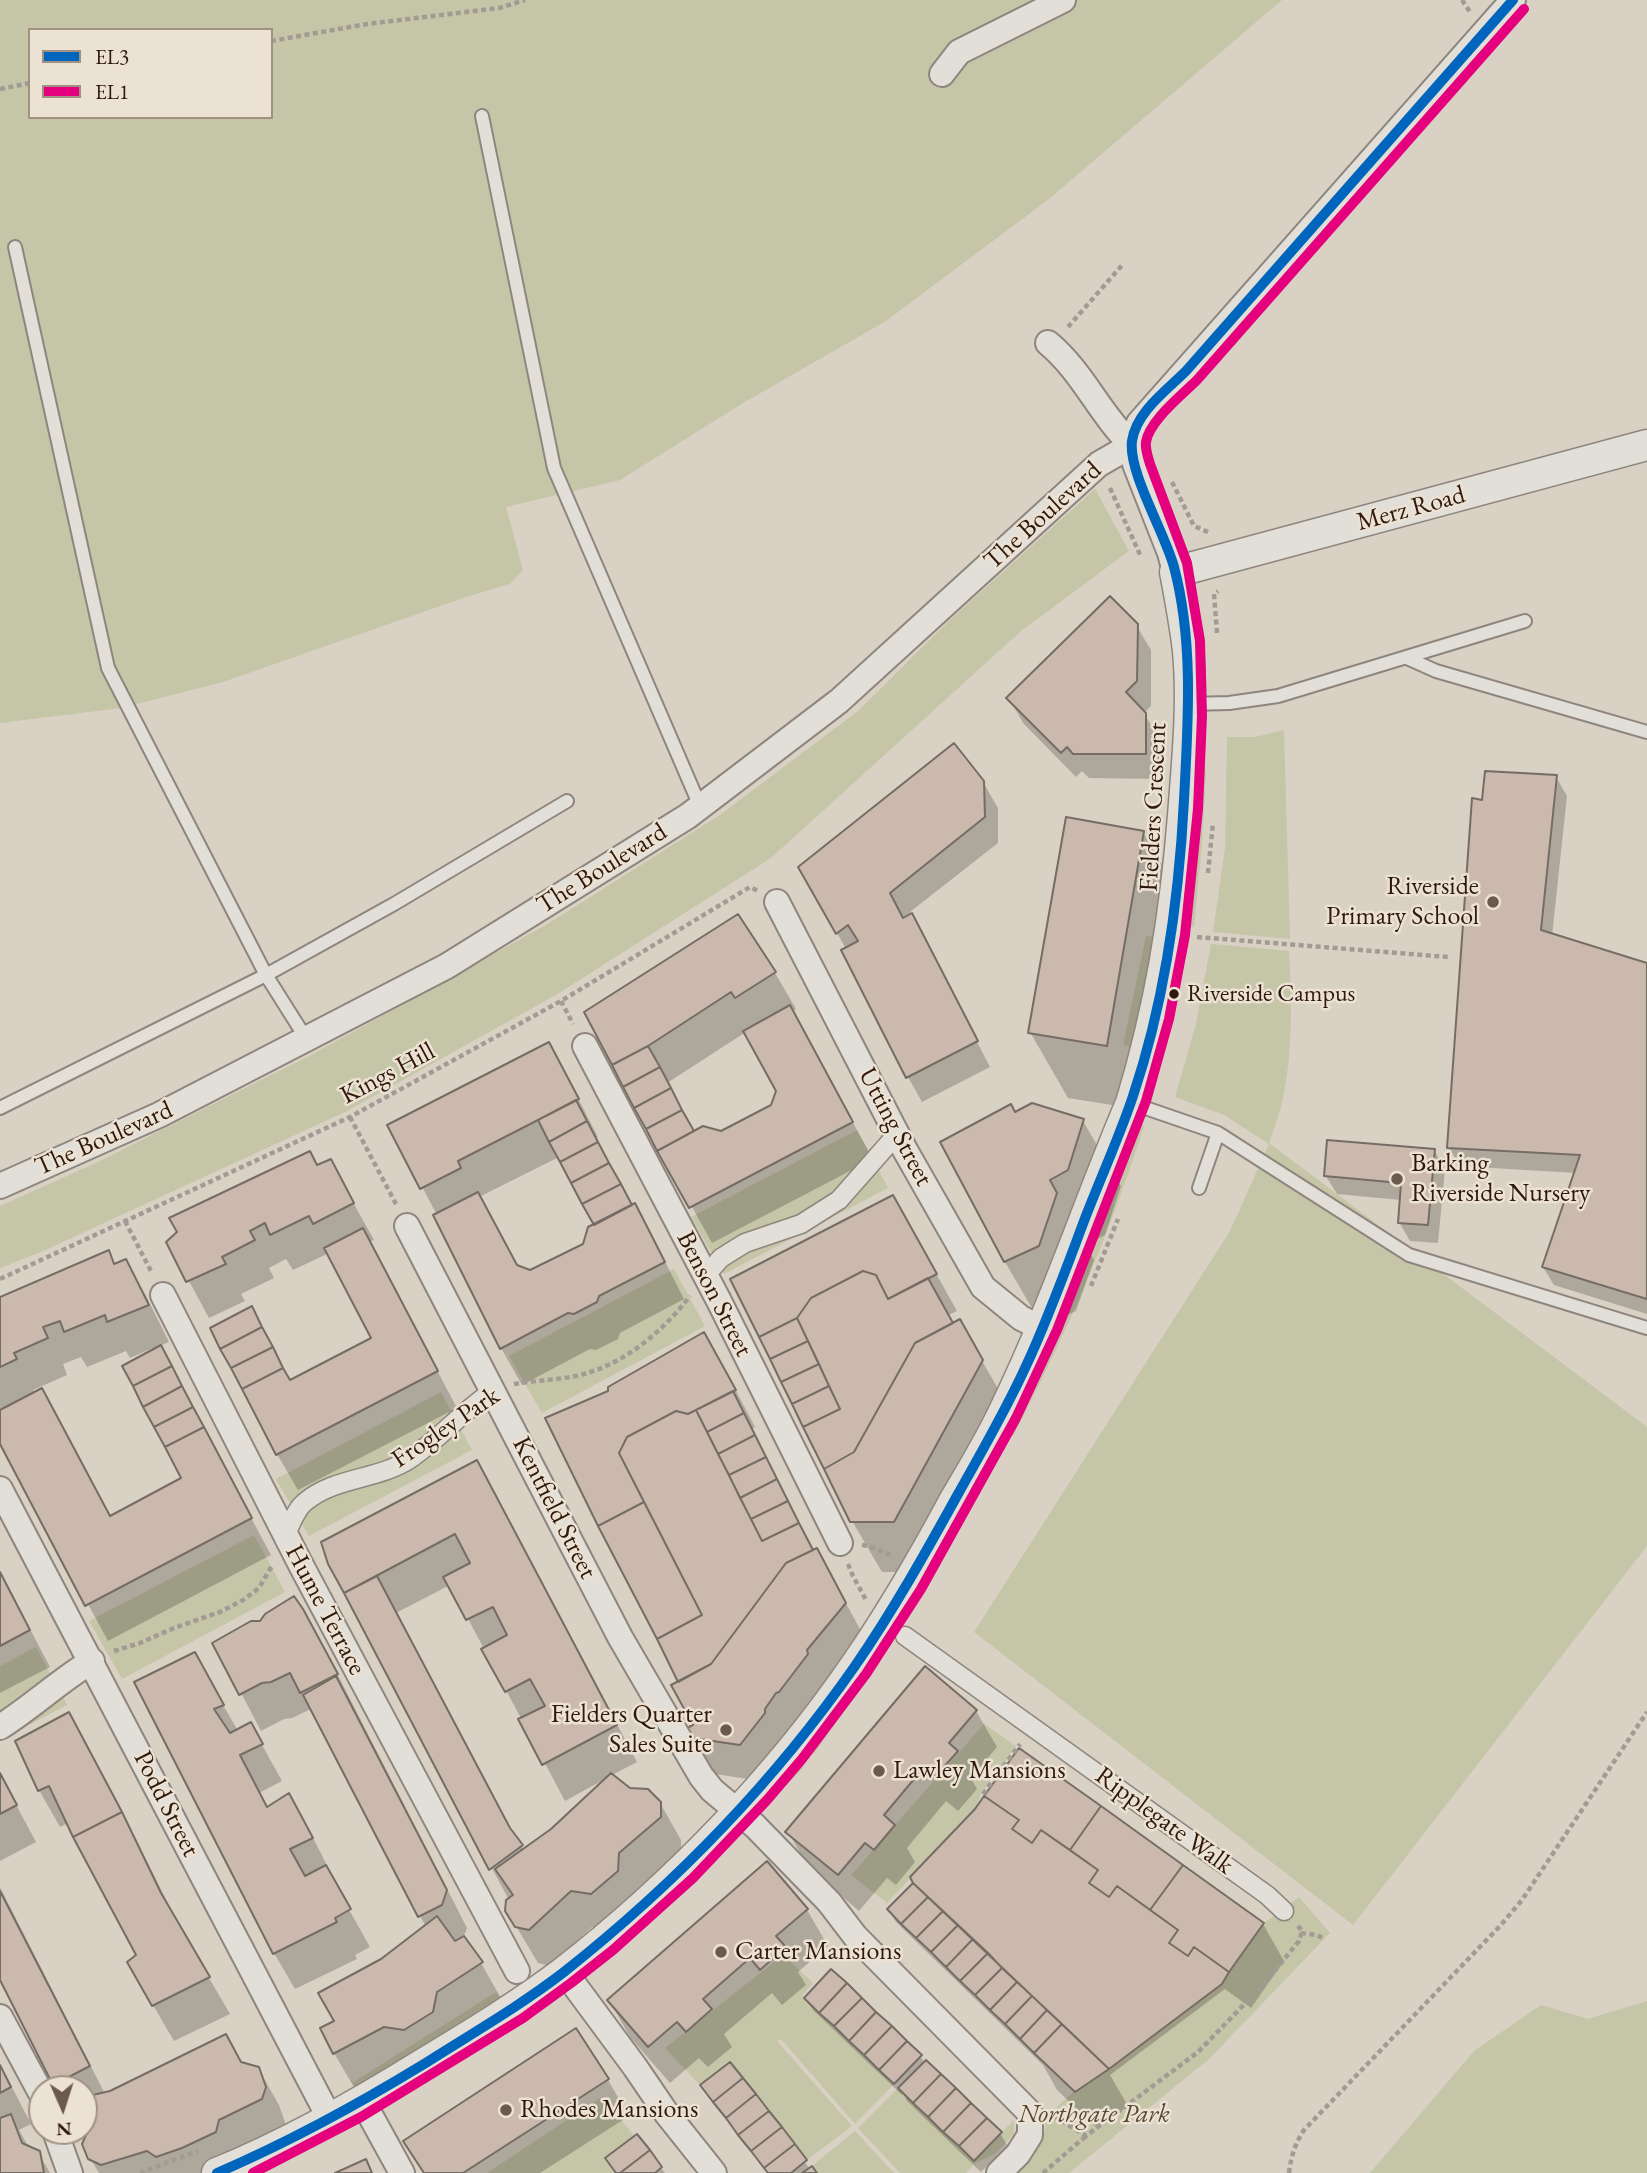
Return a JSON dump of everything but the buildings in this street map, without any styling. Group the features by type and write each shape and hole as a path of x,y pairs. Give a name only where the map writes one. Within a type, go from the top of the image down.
{"street":[{"path":"942,74 959,52 1063,0"},
{"path":"1132,445 1133,435 1147,412 1204,351 1513,0"},
{"path":"1051,346 1069,363 1115,429 1132,445"},
{"name":"Fielders Crescent","path":"209,2161 330,2119 370,2113 525,1983 571,1982 631,1915 747,1819 793,1747 854,1667 896,1603 1005,1411 1043,1329 1131,1103 1160,995 1178,882 1186,773 1188,652 1170,552 1135,464 1132,445"},
{"name":"The Boulevard","path":"0,1186 159,1115 447,966 700,806 839,701 1099,464 1132,445"},
{"name":"Merz Road","path":"1175,572 1647,445"},
{"name":"Utting Street","path":"777,902 905,1150 983,1287 1021,1318 1043,1329"},
{"name":"Benson Street","path":"585,1046 841,1543"},
{"path":"705,1276 721,1258 745,1243 801,1224 839,1200 898,1133"},
{"name":"Kentfield Street","path":"407,1226 620,1637 686,1753 712,1790 747,1819 829,1902 855,1936 1030,2113"},
{"name":"Hume Terrace","path":"163,1295 286,1534 525,1983"},
{"name":"Frogley Park","path":"286,1534 302,1503 323,1490 406,1461 434,1441 472,1405 494,1390"},
{"name":"Podd Street","path":"0,1489 330,2119"},
{"name":"Ripplegate Walk","path":"905,1636 1256,1887 1284,1911"},
{"path":"0,1727 92,1661"},
{"path":"571,1982 667,2114 714,2173"},
{"path":"0,2017 31,2075"},
{"path":"370,2113 402,2173"},
{"path":"999,2173 1030,2135 1030,2113"},
{"path":"60,2145 70,2173"}],"lane":[{"path":"482,116 554,468 700,806"},
{"path":"15,247 108,667 266,975 307,1040"},
{"path":"1188,704 1229,703 1278,696 1525,621"},
{"path":"1407,658 1436,671 1647,732"},
{"path":"0,1108 266,975 394,904 567,801"},
{"path":"1131,1103 1218,1133 1409,1255 1647,1328"},
{"path":"1199,1188 1218,1133"}],"path":[{"path":"273,41 367,24 499,8 525,0"},
{"path":"0,89 28,83"},
{"path":"1051,346 1124,264"},
{"path":"1105,476 1136,544"},
{"path":"1178,496 1194,526 1200,529"},
{"name":"Kings Hill","path":"0,1279 350,1117 561,1001 750,887 777,902"},
{"path":"1212,939 1448,957"},
{"path":"350,1117 407,1226"},
{"path":"125,1221 163,1295"},
{"name":"Frogley Park","path":"494,1390 515,1384 583,1374 617,1362 650,1339 686,1301 705,1276"},
{"path":"92,1661 220,1612 243,1600 264,1581 286,1534"},
{"path":"841,1543 852,1577 866,1600"},
{"path":"1289,2173 1291,2156 1304,2130 1522,1900 1647,1712"},
{"path":"983,1794 1017,1747"},
{"path":"1043,2173 1086,2136 1198,2052 1264,1984 1299,1941 1301,1933 1284,1911"},
{"path":"1301,1933 1317,1935 1324,1939"},
{"path":"1030,2113 1051,2114 1086,2136"},
{"path":"141,2173 209,2161"}],"green space":[{"path":"0,0 1282,0 1049,199 886,321 743,403 620,480 506,507 523,570 510,584 223,682 121,708 0,723"},
{"path":"1095,489 1129,551 1021,631 771,858 556,995 345,1112 41,1252 0,1268 0,1206 96,1163 315,1053 546,925 720,815 858,711 952,618"},
{"path":"1284,730 1290,939 1213,932 1225,848 1227,737 1255,737"},
{"path":"1199,769 1206,769 1194,927 1184,925 1196,844"},
{"path":"1146,936 1156,937 1130,1047 1123,1045"},
{"path":"1211,944 1289,951 1291,1009 1288,1069 1281,1107 1269,1143 1647,1427 1647,1546 1353,1925 974,1632 1230,1231 1269,1144 1224,1115 1175,1097 1196,1024"},
{"path":"1137,1124 1144,1126 1101,1245 1051,1361 1013,1436 1005,1431"},
{"path":"857,1130 888,1188 724,1274 691,1217"},
{"path":"674,1269 705,1326 542,1413 509,1356"},
{"path":"441,1392 472,1450 309,1536 276,1479"},
{"path":"254,1535 285,1592 122,1679 89,1621"},
{"path":"36,1647 67,1705 0,1740 0,1666"},
{"path":"865,1662 874,1668 814,1754 806,1748"},
{"name":"Northgate Park","path":"984,1724 1016,1746 981,1794 977,1805 984,1796 1032,1842 1041,1830 1098,1870 1229,1972 1264,1923 1299,1897 1330,1933 1209,2059 1069,2173 1013,2173 1038,2145 1047,2120 1060,2103 1108,2069 911,1878 887,1903 851,1875"},
{"path":"798,1761 804,1767 775,1797 768,1791"},
{"path":"783,1955 813,1983 802,1996 894,2084 855,2124 781,2039 777,2041 852,2126 807,2160 731,2062 700,2085 665,2048"},
{"path":"496,1992 500,1997 355,2088 352,2083"},
{"path":"1647,2001 1647,2173 1370,2173 1474,2051 1541,2005 1588,2019"},
{"path":"898,2088 973,2161 1014,2120 1014,2134 996,2153 974,2164 966,2173 900,2173 858,2128"},
{"path":"603,2096 634,2136 605,2158 616,2173 487,2173"},
{"path":"855,2131 894,2173 817,2173 812,2166"}],"transit line":[{"name":"EL3","path":"217,2173 322,2122 424,2064 530,1996 605,1938 683,1867 757,1791 824,1709 883,1624 909,1581 1002,1414 1042,1330 1128,1112 1162,987 1182,837 1188,712 1187,653 1185,624 1174,567 1141,486 1132,454 1135,430 1153,402 1186,371 1513,0"},
{"name":"EL1","path":"253,2173 361,2117 523,2018 613,1950 693,1878 802,1759 866,1674 921,1589 1016,1418 1057,1330 1146,1101 1169,1019 1185,935 1198,809 1202,716 1200,641 1187,563 1150,464 1146,447 1148,434 1160,417 1197,380 1524,9"}],"place":[{"name":"Riverside Primary School","path":"1493,902"},
{"name":"Riverside Campus","path":"1174,994"},
{"name":"Barking Riverside Nursery","path":"1397,1179"},
{"name":"Fielders Quarter Sales Suite","path":"726,1730"},
{"name":"Lawley Mansions","path":"879,1771"},
{"name":"Carter Mansions","path":"721,1952"},
{"name":"Rhodes Mansions","path":"506,2110"}]}
